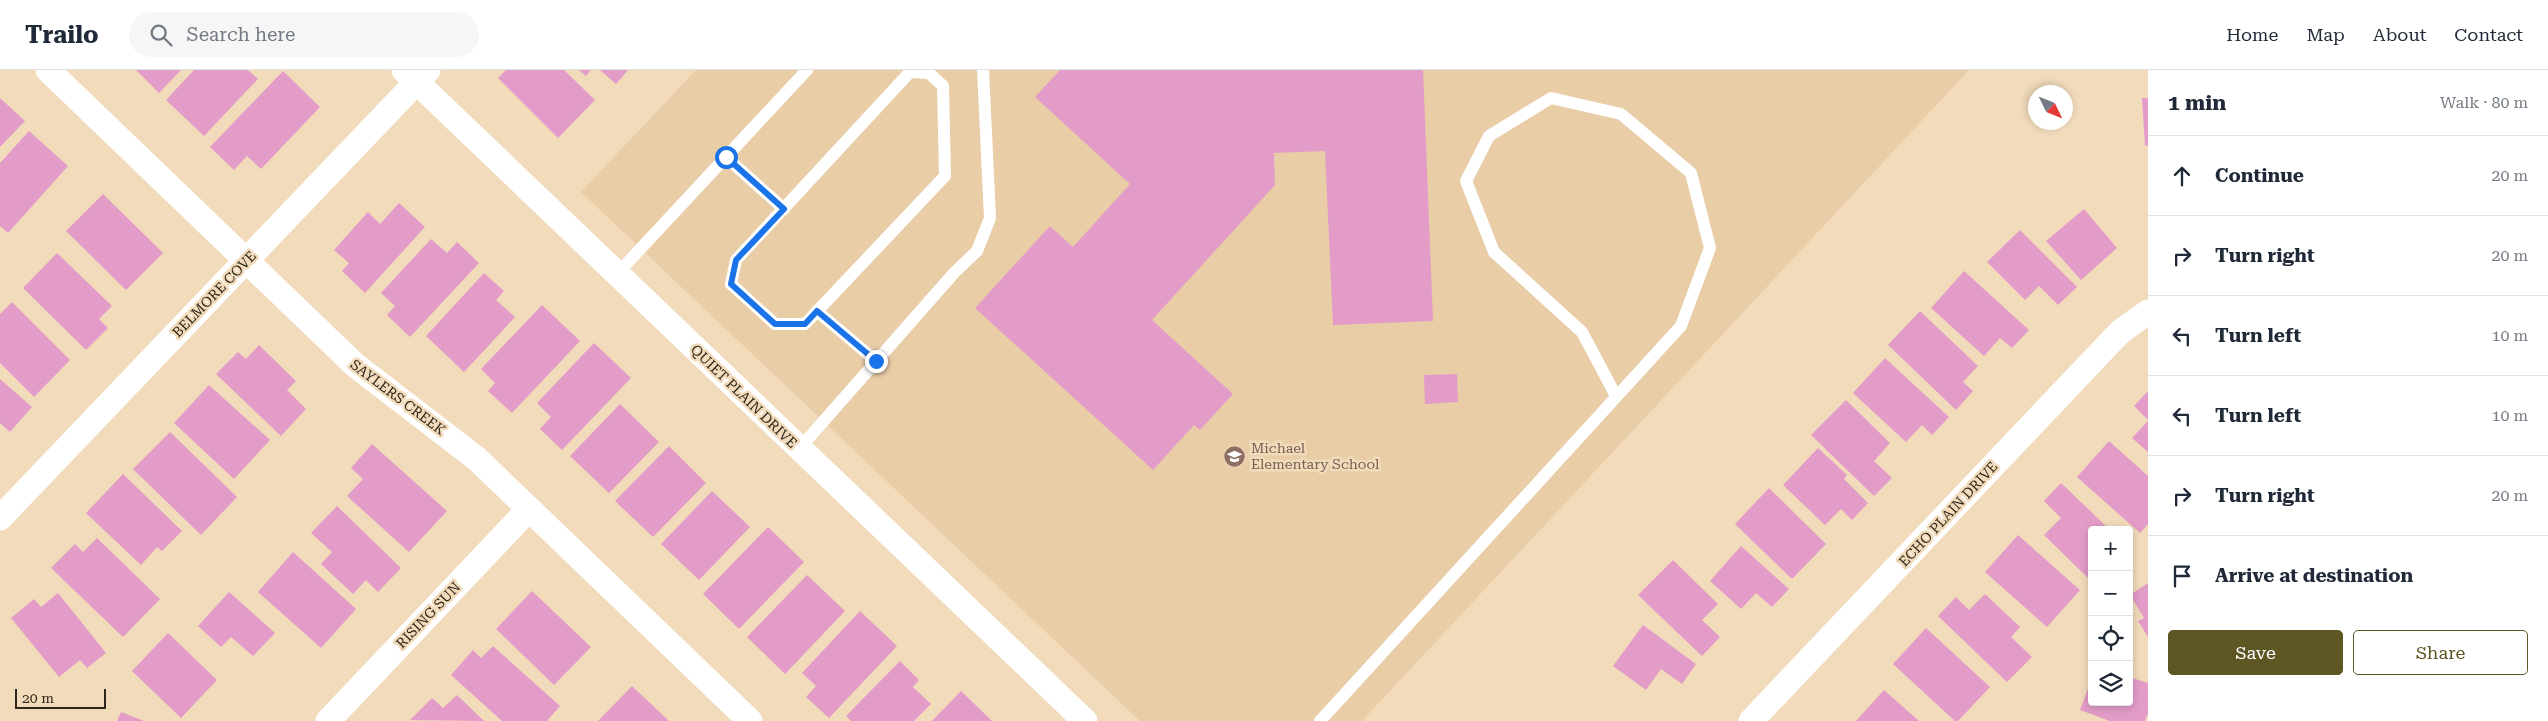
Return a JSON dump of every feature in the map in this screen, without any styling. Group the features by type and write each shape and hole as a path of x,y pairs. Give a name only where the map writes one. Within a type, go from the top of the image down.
{"street":[{"name":"SAYLERS CREEK","path":"48,70 355,365 450,436 750,721"},
{"name":"BELMORE COVE","path":"0,518 246,260 416,74"},
{"name":"QUIET PLAIN DRIVE","path":"416,74 616,275 1085,721"},
{"name":"ECHO PLAIN DRIVE","path":"1751,721 2120,332 2148,312"},
{"name":"RISING SUN","path":"328,721 529,509"}],"lane":[{"path":"616,275 807,70"},
{"path":"799,449 954,273 977,251 985,235 990,218 983,70"},
{"path":"910,72 929,73 944,86 945,176 817,311 805,324 775,324 731,284 736,260 910,72"},
{"path":"1320,721 1681,326 1710,248 1691,173 1621,114 1551,98 1490,136 1466,181 1494,252 1582,332 1616,396"},
{"path":"726,157 784,209"},
{"path":"817,311 876,361"}],"shaded area":[{"name":"Michael Elementary School","path":"696,70 1969,70 1362,721 1140,721 581,192"}],"building":[{"path":"136,70 181,70 159,93"},
{"path":"194,70 248,70 258,79 204,136 166,100"},
{"path":"506,70 564,70 595,100 558,138 498,78"},
{"path":"579,70 591,70 586,76"},
{"path":"600,70 628,70 616,84"},
{"path":"1060,70 1423,70 1433,321 1333,325 1325,151 1274,153 1275,185 1152,320 1233,394 1200,430 1194,425 1153,470 975,308 1050,226 1073,247 1130,184 1035,97"},
{"path":"283,71 320,107 261,169 247,156 234,170 210,147"},
{"path":"0,98 25,121 0,147"},
{"path":"2142,98 2148,98 2148,145 2145,146"},
{"path":"29,131 68,166 8,233 0,226 0,163"},
{"path":"103,194 163,253 126,290 66,231"},
{"path":"399,203 425,227 365,293 342,271 349,263 334,250 368,212 380,224"},
{"path":"2084,209 2117,248 2081,280 2046,241"},
{"path":"2020,230 2077,287 2058,305 2039,286 2025,300 1987,262"},
{"path":"431,239 447,253 457,242 479,263 410,337 387,315 395,306 381,293"},
{"path":"57,253 112,306 99,319 108,328 86,350 23,288"},
{"path":"1964,271 2029,330 2012,348 2000,338 1984,356 1931,308"},
{"path":"484,273 504,291 496,300 515,317 464,372 426,336"},
{"path":"12,302 70,360 34,397 0,363 0,314"},
{"path":"542,305 580,341 512,413 488,391 495,383 481,369"},
{"path":"1920,311 1978,366 1963,382 1973,391 1956,410 1888,345"},
{"path":"594,343 631,378 562,450 540,429 551,417 537,403"},
{"path":"259,345 296,381 287,390 306,409 281,436 216,374 238,352 246,359"},
{"path":"1885,358 1949,417 1932,435 1922,425 1906,442 1853,393"},
{"path":"1457,374 1458,402 1425,404 1424,375"},
{"path":"0,379 32,407 10,432 0,423"},
{"path":"209,385 270,440 234,479 174,423"},
{"path":"2148,391 2148,420 2134,406"},
{"path":"1846,400 1890,443 1874,461 1892,478 1874,496 1811,435"},
{"path":"620,404 659,442 609,493 570,456"},
{"path":"2148,421 2148,452 2132,438"},
{"path":"170,432 237,497 201,535 133,469"},
{"path":"2109,441 2148,476 2148,524 2140,533 2077,477"},
{"path":"372,444 447,511 409,552 347,496 363,479 351,468"},
{"path":"669,446 706,483 653,537 615,501"},
{"path":"1818,448 1847,475 1844,479 1868,503 1852,520 1841,509 1825,525 1783,485"},
{"path":"123,474 182,531 162,551 157,547 141,565 86,513"},
{"path":"2061,483 2106,526 2088,526 2088,578 2044,535 2061,518 2044,501"},
{"path":"1769,488 1826,544 1792,579 1735,524"},
{"path":"712,491 750,527 699,580 661,544"},
{"path":"337,506 401,568 378,592 366,580 353,594 321,564 332,552 311,533"},
{"path":"768,527 804,562 739,629 703,594"},
{"path":"2018,535 2080,590 2047,627 1985,572"},
{"path":"97,538 160,599 123,637 51,568 75,544 83,552"},
{"path":"1741,546 1789,589 1772,607 1756,593 1741,609 1710,581"},
{"path":"293,552 356,609 321,648 258,592"},
{"path":"1673,560 1718,604 1702,620 1720,637 1702,656 1638,595"},
{"path":"807,575 845,611 785,674 747,637"},
{"path":"2148,583 2148,637 2138,621 2144,618 2133,600 2133,593"},
{"path":"532,591 591,647 554,685 496,629"},
{"path":"229,592 275,633 253,656 231,637 221,647 198,626"},
{"path":"58,593 106,653 87,668 80,660 59,677 11,618 34,599 41,607"},
{"path":"1985,594 2020,627 2011,637 2032,657 2007,682 1938,616 1956,597 1969,610"},
{"path":"860,611 897,646 829,718 806,697 816,686 802,673"},
{"path":"1643,625 1696,664 1682,684 1661,669 1646,690 1613,666"},
{"path":"1926,628 1990,687 1958,721 1955,721 1893,664"},
{"path":"168,633 217,680 181,718 132,671"},
{"path":"493,646 560,706 547,721 502,721 451,675 473,650 481,658"},
{"path":"900,661 919,680 913,687 931,704 914,721 851,721 846,716"},
{"path":"2133,678 2148,683 2148,713 2145,721 2110,721 2080,710 2088,689 2088,706 2133,706"},
{"path":"632,686 669,721 598,721"},
{"path":"1884,690 1919,721 1856,721"},
{"path":"961,691 992,721 932,721"},
{"path":"457,695 484,721 410,720 432,698 443,708"},
{"path":"121,712 144,721 117,721"}],"place":[{"name":"Michael Elementary School","path":"1235,456"}],"route":[{"path":"726,157 784,209 736,260 731,284 775,324 805,324 817,311 876,361"}]}
